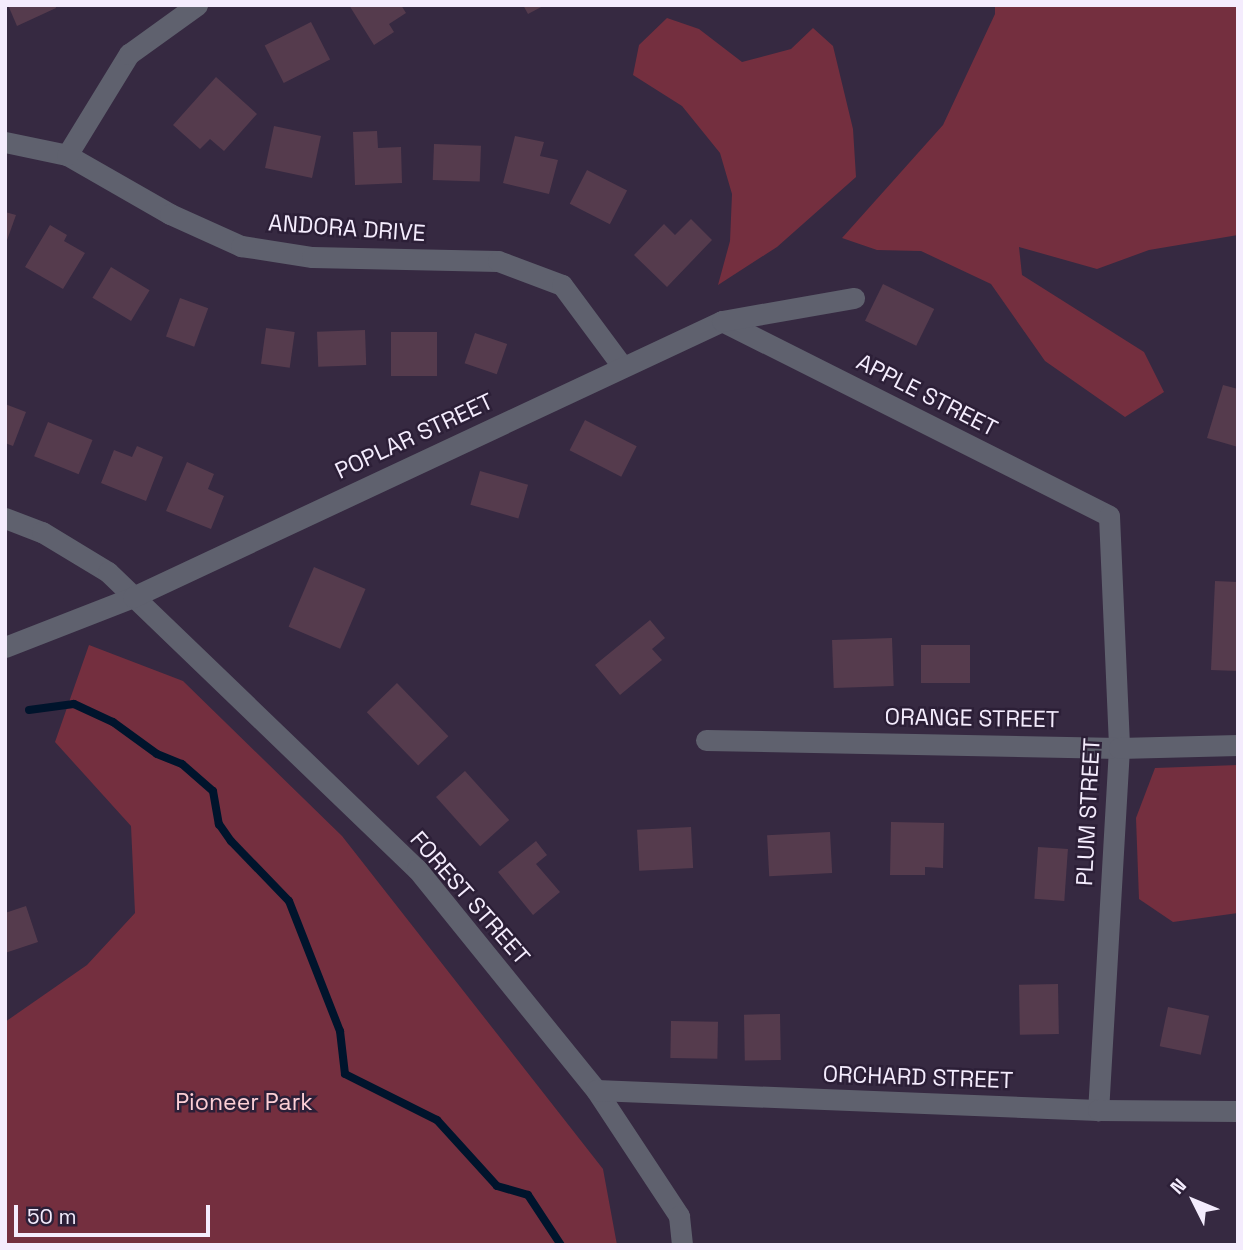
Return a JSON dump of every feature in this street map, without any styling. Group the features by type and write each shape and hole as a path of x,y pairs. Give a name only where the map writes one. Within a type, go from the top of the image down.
{"street":[{"path":"67,155 129,54 197,5"},
{"name":"ANDORA DRIVE","path":"5,142 67,155 170,214 241,246 312,257 498,261 562,285 623,367"},
{"name":"POPLAR STREET","path":"5,647 133,597 722,321 854,298"},
{"name":"APPLE STREET","path":"722,321 1109,516"},
{"name":"PLUM STREET","path":"1098,1110 1119,748 1109,516"},
{"name":"FOREST STREET","path":"5,518 41,533 108,572 417,869 596,1090 679,1216 682,1245"},
{"name":"ORANGE STREET","path":"706,740 1119,748 1238,745"},
{"name":"ORCHARD STREET","path":"596,1090 1098,1110 1238,1111"}],"green space":[{"path":"995,5 1238,5 1238,235 1149,250 1097,269 1019,247 1022,275 1144,352 1164,392 1125,417 1045,361 991,284 921,251 877,250 842,238 943,125 995,14"},
{"path":"667,18 699,29 742,62 791,49 813,28 833,46 853,129 856,177 777,247 718,285 730,241 732,194 720,153 682,106 633,75 639,45"},
{"name":"Pioneer Park","path":"89,645 183,681 342,836 603,1169 617,1245 5,1245 5,1022 87,965 135,913 131,826 55,742"},
{"path":"1238,765 1238,913 1173,922 1139,899 1136,818 1155,768"}],"building":[{"path":"8,5 55,5 56,8 17,26"},
{"path":"349,5 401,5 406,13 389,24 394,32 374,45"},
{"path":"523,5 545,5 528,14"},
{"path":"311,22 330,59 284,83 265,46"},
{"path":"216,77 257,114 224,151 210,139 200,149 173,125"},
{"path":"274,126 321,136 312,178 265,168"},
{"path":"377,131 378,148 401,147 402,183 355,185 353,132"},
{"path":"515,136 544,142 540,156 558,160 549,194 503,183"},
{"path":"434,144 481,146 480,182 433,180"},
{"path":"587,170 627,190 610,224 570,204"},
{"path":"5,212 16,215 6,243 5,242"},
{"path":"691,219 712,240 667,287 634,255 664,224 675,235"},
{"path":"50,225 67,235 64,241 85,253 63,289 25,267"},
{"path":"111,267 150,290 131,321 92,298"},
{"path":"883,284 934,309 916,346 865,321"},
{"path":"180,298 208,308 194,347 166,337"},
{"path":"266,328 295,332 290,368 261,364"},
{"path":"365,330 366,365 318,367 317,332"},
{"path":"391,332 437,332 437,376 391,376"},
{"path":"475,333 507,344 497,374 465,363"},
{"path":"1223,385 1238,389 1238,447 1207,438"},
{"path":"5,404 26,412 13,446 5,443"},
{"path":"585,420 637,446 621,477 570,450"},
{"path":"48,422 93,440 79,474 34,456"},
{"path":"137,446 163,457 146,501 101,483 114,450 132,457"},
{"path":"187,462 214,474 208,489 224,496 211,529 166,511"},
{"path":"480,471 528,485 518,518 470,505"},
{"path":"314,567 366,589 340,649 289,627"},
{"path":"1215,581 1238,582 1238,671 1211,670"},
{"path":"650,620 665,638 652,649 662,660 620,695 595,665"},
{"path":"892,638 894,686 834,688 832,640"},
{"path":"921,645 970,645 970,683 921,683"},
{"path":"397,683 448,736 418,765 367,712"},
{"path":"465,771 509,820 480,846 436,797"},
{"path":"891,822 944,823 943,868 925,867 925,875 890,875"},
{"path":"691,827 693,868 639,871 637,830"},
{"path":"830,832 832,873 769,876 767,835"},
{"path":"536,841 547,855 536,864 560,892 533,915 498,872"},
{"path":"1038,847 1068,849 1064,901 1034,899"},
{"path":"26,906 38,942 5,953 5,913"},
{"path":"1058,984 1059,1034 1020,1035 1019,985"},
{"path":"1168,1007 1209,1016 1201,1055 1160,1046"},
{"path":"780,1014 781,1060 745,1061 744,1015"},
{"path":"671,1021 718,1022 717,1059 670,1058"}],"waterway":[{"path":"29,710 74,704 113,722 157,754 182,764 213,791 219,824 231,841 289,901 340,1031 345,1074 437,1120 497,1186 528,1195 561,1245"}]}
